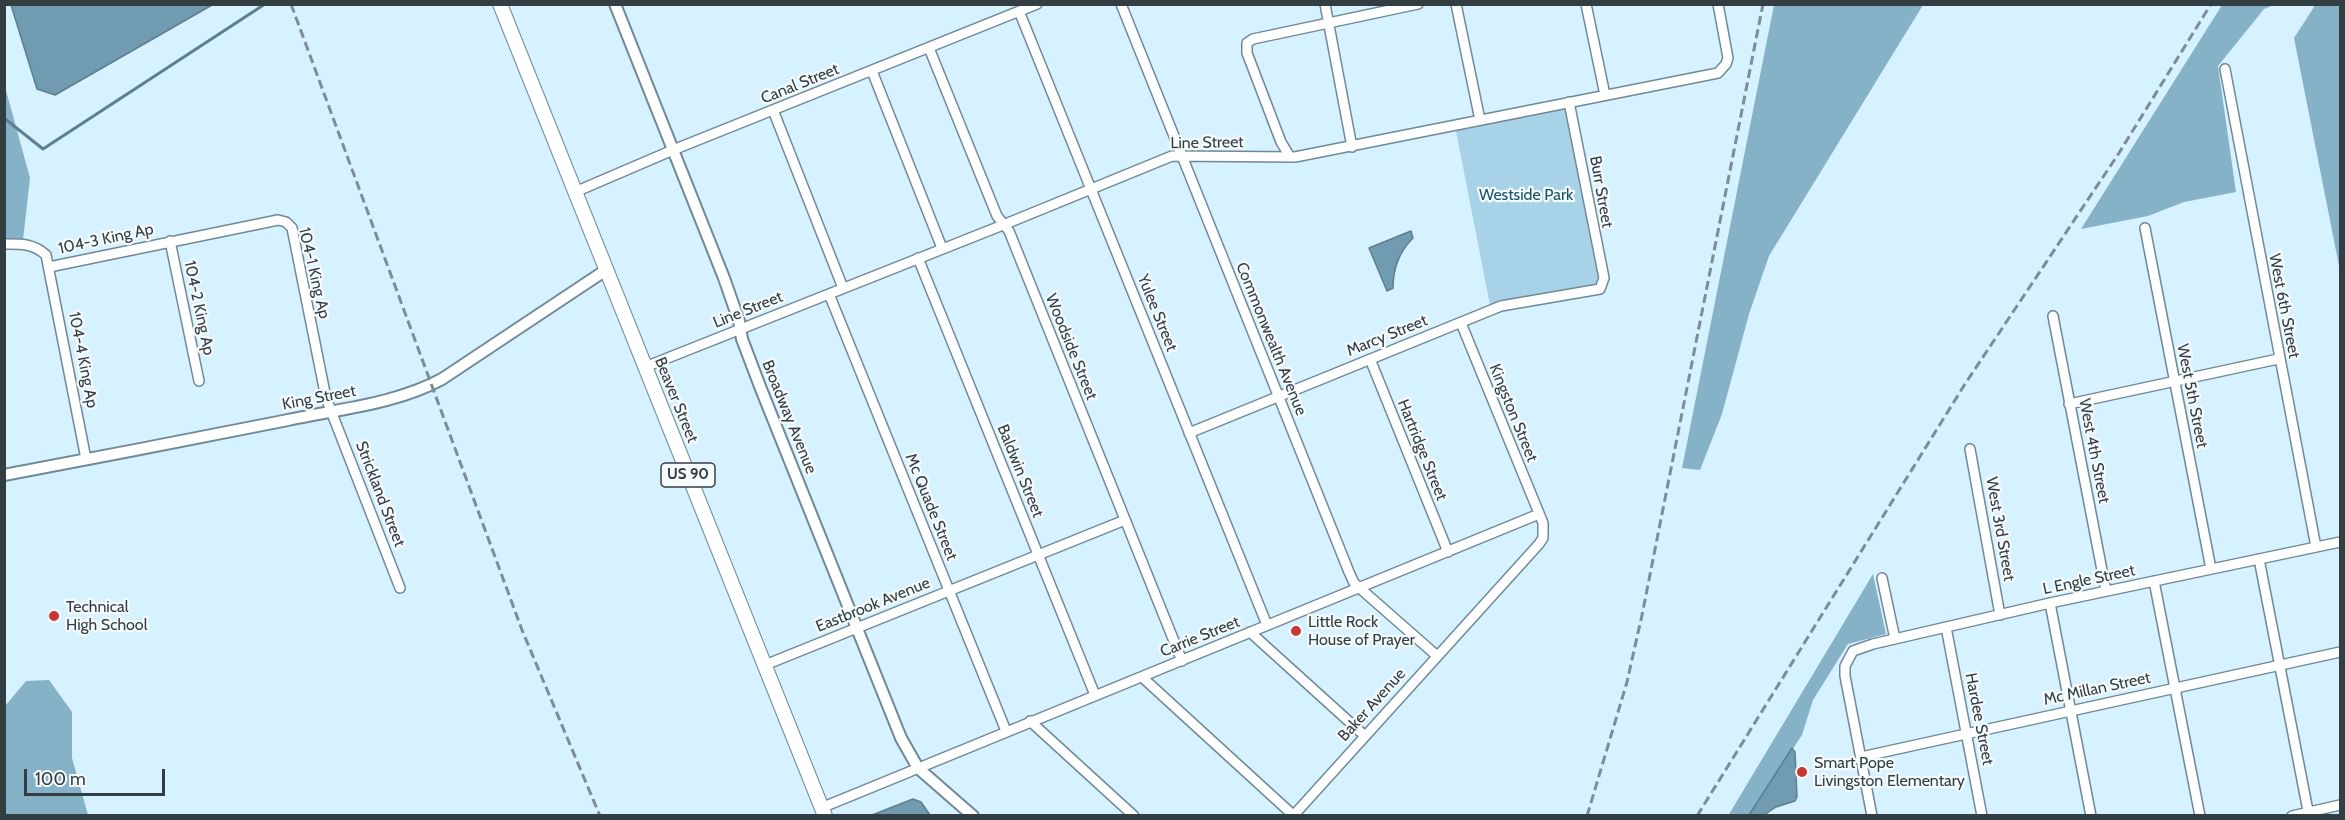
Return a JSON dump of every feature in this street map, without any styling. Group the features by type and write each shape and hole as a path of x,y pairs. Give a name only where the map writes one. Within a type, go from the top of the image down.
{"main road":[{"name":"Beaver Street","path":"500,4 823,813"}],"street":[{"name":"Broadway Avenue","path":"615,4 724,278 741,329 742,339 761,389 901,738 918,768 973,816"},
{"name":"Canal Street","path":"574,192 1037,4"},
{"name":"Commonwealth Avenue","path":"1121,4 1349,572 1360,588 1436,655"},
{"path":"1325,4 1352,147"},
{"path":"1290,157 1281,142 1247,53 1247,43 1252,39 1418,4"},
{"path":"1456,4 1480,120"},
{"path":"1586,4 1605,95"},
{"name":"Line Street","path":"645,367 1172,156 1290,157 1352,147 1718,73 1726,64 1728,51 1718,4"},
{"name":"Yulee Street","path":"1019,11 1267,625"},
{"name":"Woodside Street","path":"929,48 997,216 1008,231 1182,661"},
{"name":"West 6th Street","path":"2225,69 2278,359 2316,547"},
{"path":"872,71 942,248"},
{"name":"Burr Street","path":"1569,102 1604,278 1602,286"},
{"path":"773,110 843,288"},
{"name":"104-1 King Ap","path":"170,241 278,220 286,222 292,228 326,396 332,411"},
{"name":"West 5th Street","path":"2145,228 2211,569"},
{"name":"104-3 King Ap","path":"49,267 170,241"},
{"name":"104-2 King Ap","path":"170,241 199,381"},
{"path":"4,244 31,245 38,248 45,255 49,267"},
{"name":"Baldwin Street","path":"918,258 1095,695"},
{"name":"104-4 King Ap","path":"49,267 86,459"},
{"name":"King Street","path":"4,475 395,398 430,385 606,270"},
{"name":"Marcy Street","path":"1189,433 1509,304 1596,291 1602,286"},
{"name":"Mc Quade Street","path":"829,294 1006,731"},
{"name":"West 4th Street","path":"2054,316 2106,591"},
{"name":"Kingston Street","path":"1461,323 1539,514"},
{"name":"Hartridge Street","path":"1370,359 1448,552"},
{"path":"2069,404 2278,359"},
{"name":"Strickland Street","path":"332,411 400,588"},
{"name":"West 3rd Street","path":"1970,449 2001,615"},
{"name":"Carrie Street","path":"823,813 918,768 1006,731 1539,514"},
{"name":"Baker Avenue","path":"1293,815 1543,538 1543,523 1539,514"},
{"name":"Eastbrook Avenue","path":"765,665 1125,520"},
{"name":"L Engle Street","path":"1861,757 1845,676 1849,657 1853,651 2050,603 2340,542"},
{"path":"2259,559 2309,814"},
{"path":"1882,578 1895,639"},
{"path":"2154,581 2200,816"},
{"path":"2050,603 2091,816"},
{"name":"Hardee Street","path":"1946,627 1982,816"},
{"path":"1250,632 1365,735"},
{"name":"Mc Millan Street","path":"1861,757 1966,732 2340,652"},
{"path":"1142,677 1293,815"},
{"path":"1030,721 1134,816"},
{"path":"1861,757 1872,816"},
{"path":"2292,816 2309,814 2340,805"}],"green space":[{"name":"Westside Park","path":"1567,108 1602,293 1512,307 1509,299 1490,305 1456,131"}],"shaded area":[{"path":"11,4 212,5 55,95 37,89"},
{"path":"1774,5 1923,5 1769,256 1749,314 1722,414 1700,470 1682,468"},
{"path":"2222,5 2274,5 2264,9 2218,66 2236,192 2184,202 2148,216 2081,229"},
{"path":"2313,5 2340,5 2340,271 2294,38 2314,7"},
{"path":"4,83 30,178 23,240 5,238"},
{"path":"1411,231 1413,238 1398,261 1393,288 1387,291 1369,248"},
{"path":"1873,574 1886,634 1848,644 1813,700 1802,735 1749,815 1728,816"},
{"path":"49,680 72,712 72,758 88,815 5,815 5,706 26,681"},
{"path":"1792,748 1795,752 1797,797 1795,801 1776,807 1764,815 1749,815"},
{"path":"913,799 921,802 930,815 872,815"}],"waterway":[{"path":"4,118 43,149 265,4"}],"railway":[{"path":"291,4 522,630 600,816"},
{"path":"1587,816 1627,682 1642,615 1763,4"},
{"path":"1697,816 1965,384 2119,153 2211,4"}],"place":[{"name":"Technical High School","path":"54,616"},
{"name":"Little Rock House of Prayer","path":"1296,631"},
{"name":"Smart Pope Livingston Elementary","path":"1802,772"}]}
